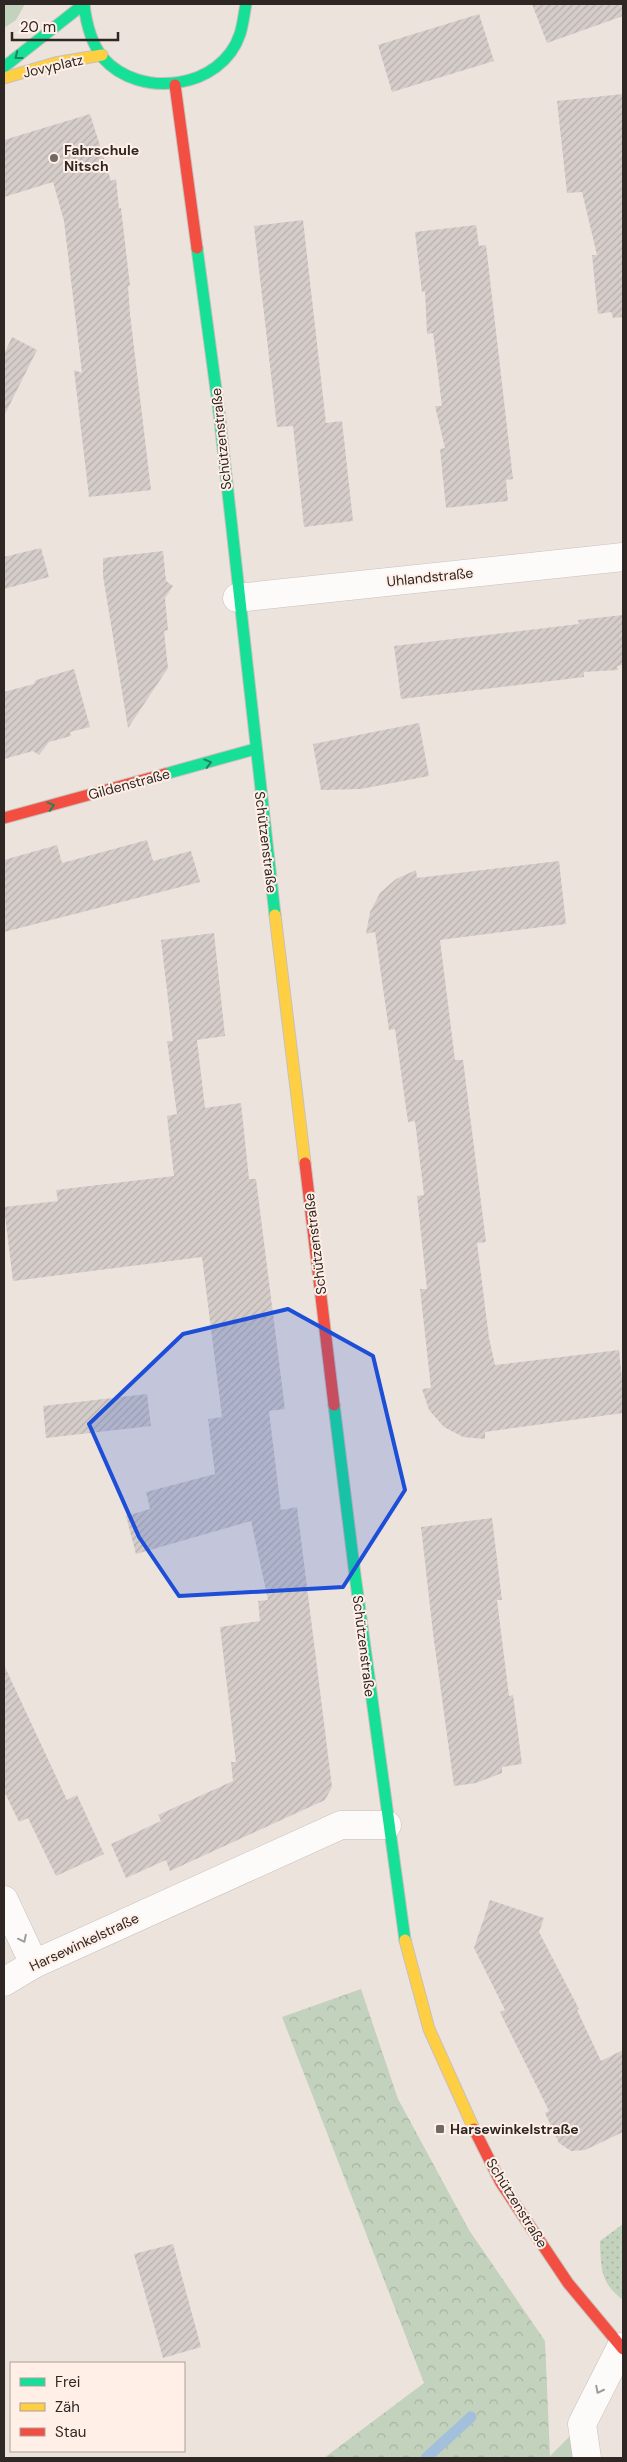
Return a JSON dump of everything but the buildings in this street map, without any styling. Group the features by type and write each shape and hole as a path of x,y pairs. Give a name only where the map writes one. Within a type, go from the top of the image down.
{"main road":[{"path":"84,4 89,31 102,55 122,73 139,81 156,85 175,85 190,82 204,76 228,56 243,29 246,8 256,4"},
{"name":"Jovyplatz","path":"4,67 84,4"},
{"name":"Jovyplatz","path":"4,78 54,63 102,55"},
{"name":"Schützenstraße","path":"175,85 219,412 254,749 354,1575 387,1825 405,1938 429,2030 460,2102 501,2183 568,2283 622,2348"},
{"name":"Gildenstraße","path":"4,818 254,749"}],"street":[{"name":"Uhlandstraße","path":"237,598 623,557"},
{"name":"Harsewinkelstraße","path":"4,1982 34,1964 341,1825 387,1825"},
{"path":"7,1907 34,1964"},
{"name":"Schützenstraße","path":"587,2458 582,2424 622,2348"}],"highlighted area":[{"path":"288,1309 373,1356 405,1490 343,1587 179,1596 139,1537 89,1424 183,1334"}],"green space":[{"path":"4,4 25,4 16,20 4,28"},
{"path":"361,1989 398,2099 469,2230 545,2341 550,2456 547,2458 324,2458 424,2383 282,2017"},
{"path":"623,2224 623,2300 615,2294 603,2274 600,2241"},
{"path":"582,2424 587,2458 547,2458 550,2456"}],"waterway":[{"path":"426,2458 471,2417"}],"traffic: fast":[{"path":"84,4 90,32 95,46 103,58 119,71 137,80 158,83 179,82 198,77 216,67 230,53 240,34 246,4"},
{"path":"4,67 84,4"},
{"path":"197,248 219,412 275,915"},
{"path":"165,774 255,749"},
{"path":"334,1405 355,1575 405,1940"}],"traffic: slow":[{"path":"4,78 55,63 102,55"},
{"path":"275,915 305,1163"},
{"path":"405,1940 429,2029 474,2129"}],"traffic: jam":[{"path":"175,85 197,248"},
{"path":"4,818 165,774"},
{"path":"305,1163 334,1405"},
{"path":"474,2129 501,2183 568,2283 623,2349"}],"place":[{"name":"Fahrschule Nitsch","path":"54,158"},
{"name":"Harsewinkelstraße","path":"440,2129"}]}
